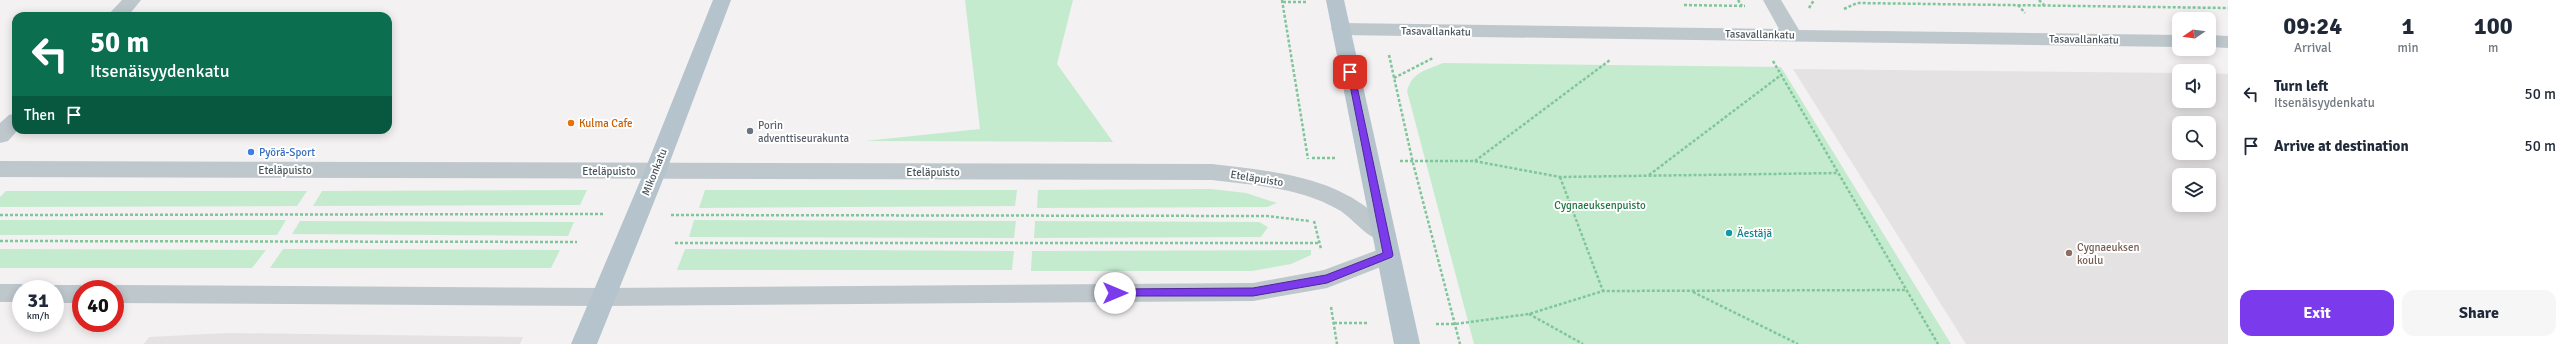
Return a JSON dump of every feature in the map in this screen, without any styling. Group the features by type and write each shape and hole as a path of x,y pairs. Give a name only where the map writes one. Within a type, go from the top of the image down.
{"main road":[{"name":"Mikonkatu","path":"584,344 655,172 722,0"},
{"path":"1335,0 1407,344"}],"street":[{"path":"121,12 132,0"},
{"path":"1772,0 1792,35"},
{"name":"Tasavallankatu","path":"1341,29 2172,41"},
{"path":"2216,41 2228,42"},
{"path":"0,136 12,124"},
{"name":"Eteläpuisto","path":"0,168 655,172 1212,172 1267,178 1313,190 1348,205 1386,244"},
{"path":"124,294 604,297 1253,292 1327,279 1386,244"},
{"path":"0,293 12,293"}],"path":[{"path":"1282,0 1313,190"},
{"path":"1809,8 1814,0"},
{"path":"2039,0 2044,6"},
{"path":"1383,30 1414,162 1460,344"},
{"path":"1474,161 1612,58"},
{"path":"1774,63 1938,344"},
{"path":"1648,176 1780,75"},
{"path":"1414,162 1474,161 1560,177 1838,173"},
{"path":"1560,177 1603,291"},
{"path":"0,215 1267,216 1315,221 1320,243 675,242"},
{"path":"0,241 577,242"},
{"path":"1455,324 1529,314 1603,291 1906,290"},
{"path":"1691,291 1798,344"},
{"path":"1529,314 1583,344"},
{"path":"1334,323 1337,344"}],"shaded area":[{"name":"Cygnaeuksen koulu","path":"1793,69 2172,73 2172,108 2216,108 2216,73 2228,74 2228,344 1966,344"},
{"path":"228,333 523,337 520,344 144,344 149,337"}],"green space":[{"path":"965,0 1073,0 1057,64 1113,142 865,141 980,129"},
{"name":"Cygnaeuksenpuisto","path":"1443,63 1781,67 1951,344 1474,344 1407,91 1412,80 1420,72"},
{"path":"1211,189 1246,193 1277,203 1267,207 1037,208 1038,190"},
{"path":"587,190 580,205 313,206 322,191"},
{"path":"705,190 1017,190 1015,206 699,208"},
{"path":"6,191 307,191 297,206 0,207 0,197"},
{"path":"0,220 286,220 277,235 0,235"},
{"path":"694,220 1016,221 1014,238 689,237"},
{"path":"300,221 574,222 568,236 292,234"},
{"path":"1035,221 1259,222 1268,227 1261,237 1034,238"},
{"path":"0,249 266,250 252,268 0,268"},
{"path":"283,249 560,250 551,268 270,268"},
{"path":"685,249 1014,251 1012,270 677,270"},
{"path":"1311,250 1311,255 1291,264 1252,271 1031,271 1032,251"}],"place":[{"name":"Kulma Cafe","path":"571,123"},
{"name":"Porin adventtiseurakunta","path":"750,131"},
{"name":"Pyörä-Sport","path":"251,152"},
{"name":"Äestäjä","path":"1729,233"},
{"name":"Cygnaeuksen koulu","path":"2069,253"}],"route":[{"path":"1115,293 1253,292 1327,279 1388,255 1350,72"}]}
